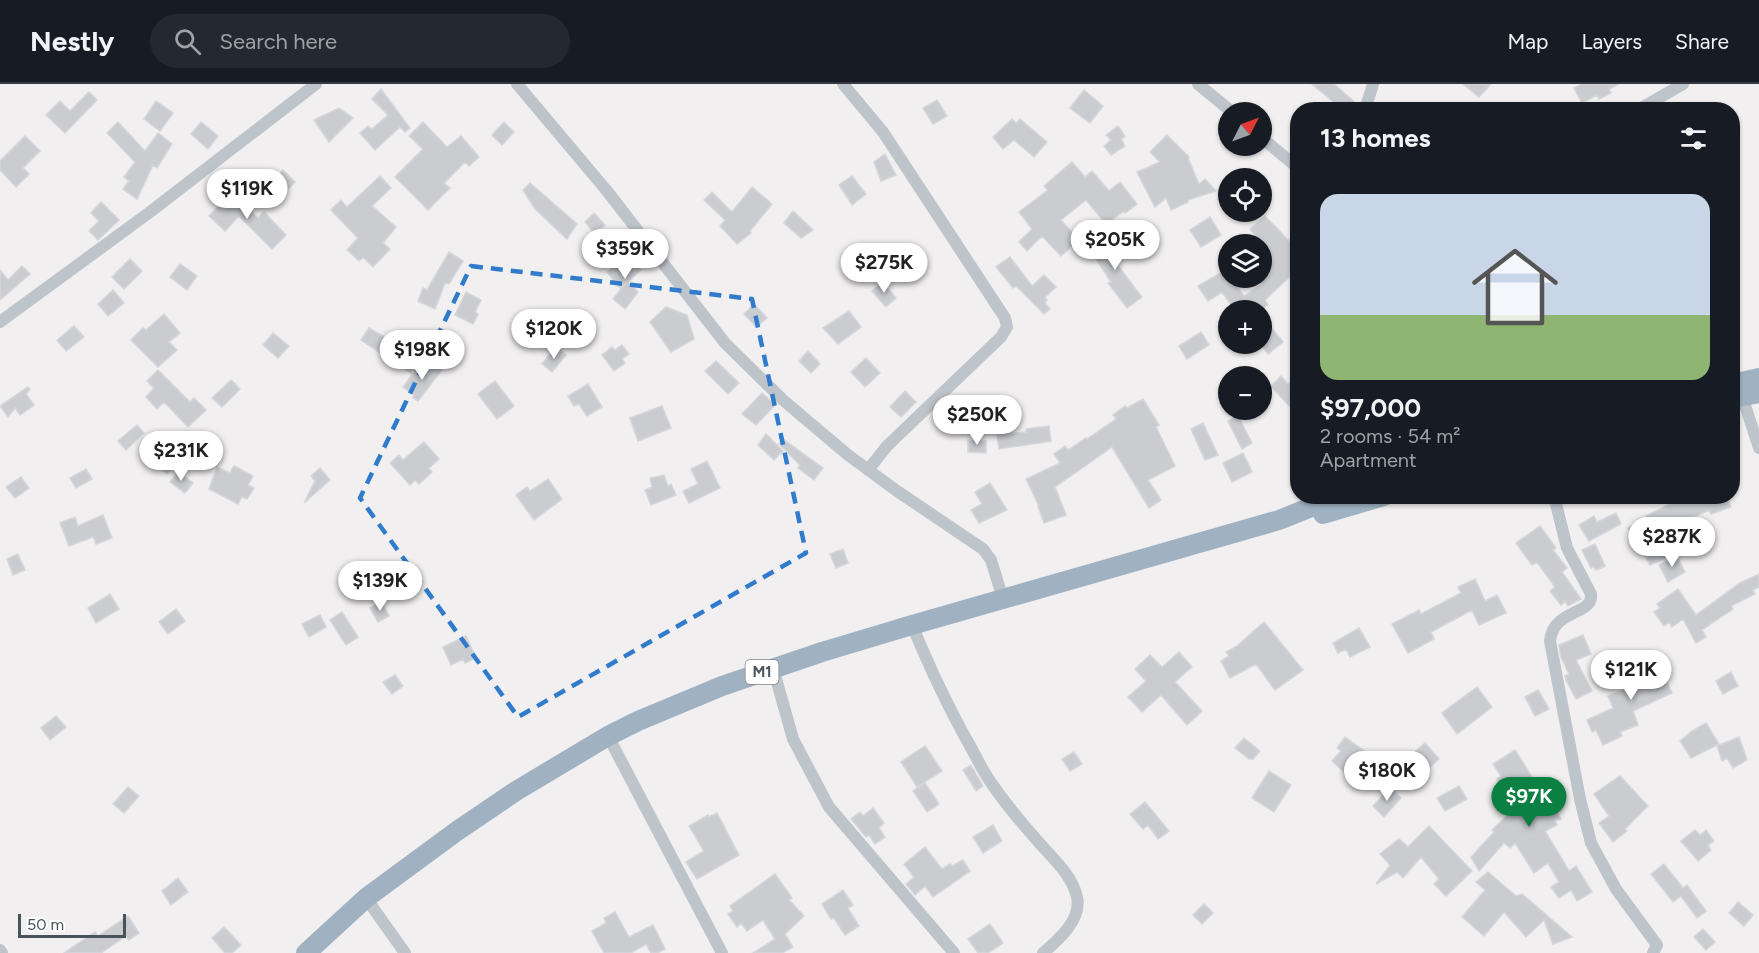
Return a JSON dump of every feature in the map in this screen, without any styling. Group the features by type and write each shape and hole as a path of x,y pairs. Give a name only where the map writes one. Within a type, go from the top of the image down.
{"highway":[{"path":"1741,393 1759,378"},
{"name":"M1","path":"306,953 366,898 457,831 506,798 608,736 638,721 722,686 773,668 912,625 1279,520 1319,504"},
{"name":"M1","path":"1279,520 1309,518 1357,504"}],"street":[{"path":"0,322 150,212 316,84"},
{"path":"517,84 607,191 725,343 783,400 867,470 983,549 991,560 1003,599"},
{"path":"843,84 889,142 1005,318 1007,327 1002,337 887,446 867,470"},
{"path":"1198,84 1220,102"},
{"path":"1367,102 1373,84"},
{"path":"1652,102 1683,84"},
{"path":"1272,146 1290,161"},
{"path":"1741,393 1759,448"},
{"path":"1556,504 1567,548 1592,599 1589,605 1560,620 1551,634 1550,642 1580,799 1591,843 1616,889 1658,950"},
{"path":"912,625 948,707 990,782 1012,812 1063,869 1078,898 1073,920 1062,936 1043,953"},
{"path":"773,668 793,739 829,807 954,953"},
{"path":"608,736 722,953"},
{"path":"366,898 405,953"}],"highlighted area":[{"path":"471,266 752,299 806,553 518,717 360,498"}],"building":[{"path":"1312,84 1334,84 1355,102 1333,102"},
{"path":"1463,84 1491,84 1479,97"},
{"path":"1582,84 1619,84 1609,89 1611,93 1599,99 1597,95 1584,102 1581,102 1574,88"},
{"path":"381,89 410,128 405,132 400,127 375,150 360,133 368,126 372,129 388,115 372,99"},
{"path":"1084,90 1103,106 1090,123 1070,108"},
{"path":"89,92 97,100 65,133 46,115 60,101 70,111"},
{"path":"937,100 947,116 933,124 923,108"},
{"path":"156,101 173,113 160,131 144,119"},
{"path":"339,108 353,118 329,142 314,120"},
{"path":"1012,119 1016,123 1020,119 1047,142 1034,157 1014,140 1003,149 993,137"},
{"path":"118,122 145,151 158,133 172,144 157,168 153,165 137,199 123,189 129,181 124,177 135,162 107,133"},
{"path":"201,122 218,136 208,149 191,134"},
{"path":"423,122 447,147 461,136 479,157 469,166 465,162 444,183 450,188 428,210 395,177 423,149 409,136"},
{"path":"504,122 514,132 502,145 492,135"},
{"path":"1118,126 1125,136 1121,139 1125,146 1111,155 1104,146 1111,140 1106,135"},
{"path":"1167,135 1189,157 1199,184 1205,179 1216,191 1188,200 1171,210 1166,198 1155,207 1137,172 1160,162 1150,152"},
{"path":"25,136 40,151 23,168 29,174 16,187 0,170 0,161"},
{"path":"885,154 896,175 881,181 874,162"},
{"path":"1072,162 1085,177 1092,171 1109,191 1120,182 1137,204 1106,224 1086,200 1061,220 1079,240 1061,256 1042,236 1027,251 1019,242 1032,229 1019,212 1048,190 1044,186"},
{"path":"283,170 295,182 278,199 266,187"},
{"path":"380,176 391,188 372,206 396,227 383,243 390,249 373,267 363,257 359,261 347,250 358,238 331,210 341,200 347,207"},
{"path":"852,176 866,194 852,205 839,185"},
{"path":"530,183 577,224 567,239 535,209 523,190"},
{"path":"752,187 772,204 750,231 751,233 737,244 720,226 725,220 704,200 712,192 732,212"},
{"path":"232,192 258,218 264,212 286,235 272,249 239,216 225,231 209,216"},
{"path":"101,202 119,220 98,240 89,231 99,221 91,213"},
{"path":"793,211 813,230 801,238 784,223"},
{"path":"594,213 605,225 595,234 585,222"},
{"path":"1210,217 1220,234 1201,247 1190,230"},
{"path":"1258,222 1271,222 1290,242 1290,277 1265,300 1228,300 1222,292 1208,301 1198,286 1218,274 1218,288 1238,288 1244,296 1256,288 1272,288 1272,234 1254,234 1250,229"},
{"path":"624,231 634,239 622,251 613,241"},
{"path":"1110,236 1121,254 1113,259 1142,297 1127,308 1108,283 1111,282 1089,248"},
{"path":"449,252 463,261 449,284 445,283 435,309 418,301 423,288 427,290"},
{"path":"627,255 641,270 628,282 638,292 625,309 613,299 627,282 620,288 607,272"},
{"path":"1010,257 1032,286 1044,275 1056,287 1045,297 1047,300 1045,303 1050,309 1044,314 1016,286 1013,288 996,267"},
{"path":"130,259 142,271 124,289 112,277"},
{"path":"180,264 197,276 187,290 170,277"},
{"path":"22,266 30,274 0,300 0,270 8,280"},
{"path":"882,282 896,298 886,307 872,291"},
{"path":"113,290 124,303 108,316 98,304"},
{"path":"466,292 481,300 475,312 478,314 473,324 455,315"},
{"path":"754,304 767,318 756,327 744,314"},
{"path":"666,307 687,315 694,339 671,352 650,322"},
{"path":"849,311 861,327 838,344 823,328"},
{"path":"164,314 180,333 169,342 177,350 158,367 131,340 143,328 146,330"},
{"path":"74,326 84,337 66,351 57,340"},
{"path":"369,328 417,356 411,373 361,340"},
{"path":"1272,328 1283,342 1272,351"},
{"path":"1201,332 1209,345 1187,359 1179,346"},
{"path":"273,333 289,346 278,358 263,345"},
{"path":"622,345 629,354 622,359 625,363 614,371 602,355 612,347 615,350"},
{"path":"556,347 566,355 552,372 542,364"},
{"path":"808,351 820,364 811,373 799,361"},
{"path":"866,358 880,373 865,387 851,372"},
{"path":"716,361 739,383 728,394 705,371"},
{"path":"431,362 442,370 418,401 403,387 416,369 425,373"},
{"path":"158,370 190,402 194,398 206,410 188,427 164,402 157,409 146,397 154,388 147,381"},
{"path":"1281,376 1288,384 1290,382 1289,406 1272,387"},
{"path":"231,380 240,389 222,407 212,398"},
{"path":"495,381 514,406 497,419 478,394"},
{"path":"588,384 602,407 587,416 579,404 574,406 568,396"},
{"path":"28,387 30,389 26,394 34,405 20,415 15,408 8,417 0,406"},
{"path":"905,391 916,402 901,417 890,407"},
{"path":"762,393 775,405 756,425 742,414"},
{"path":"1143,399 1159,425 1156,427 1175,466 1148,480 1161,500 1149,508 1112,447 1055,487 1066,515 1044,523 1039,506 1026,479 1060,463 1054,454 1065,446 1068,450 1087,439 1116,419 1113,415 1125,406 1127,408"},
{"path":"662,406 671,428 638,441 630,418"},
{"path":"1240,420 1252,443 1242,449 1228,421"},
{"path":"1203,423 1218,455 1205,460 1191,429"},
{"path":"137,425 144,433 126,450 118,441"},
{"path":"1049,426 1051,441 999,449 997,435 1026,432 1026,429"},
{"path":"766,434 783,451 774,460 758,445"},
{"path":"783,439 823,468 814,480 798,468 800,465 779,444"},
{"path":"968,440 986,441 986,453 968,452"},
{"path":"424,442 439,459 429,468 432,472 419,484 415,480 410,485 390,463 399,455 403,460"},
{"path":"163,448 178,463 167,474 152,460"},
{"path":"1243,453 1252,472 1232,482 1223,463"},
{"path":"707,461 720,488 689,503 683,491 698,484 691,469"},
{"path":"234,466 253,476 248,485 254,488 247,499 242,497 238,504 209,489 217,467 230,473"},
{"path":"320,468 330,480 304,503 315,481 311,476"},
{"path":"86,469 92,479 76,488 70,478"},
{"path":"178,472 193,483 185,493 170,482"},
{"path":"664,475 668,486 671,484 676,495 651,505 645,490 652,487 650,478"},
{"path":"21,477 29,488 15,498 6,487"},
{"path":"548,479 562,499 534,520 516,495 527,487 530,491"},
{"path":"990,483 1007,510 979,523 971,510 982,504 975,492"},
{"path":"1670,504 1730,504 1731,507 1711,514 1709,510 1655,535 1666,558 1650,565 1628,528 1647,518 1646,516"},
{"path":"1616,513 1621,524 1589,541 1579,525 1594,516 1597,522"},
{"path":"103,515 112,538 96,544 93,537 69,546 60,523 75,517 78,526"},
{"path":"1540,526 1556,548 1553,550 1567,568 1562,572 1581,599 1568,606 1565,601 1561,605 1550,591 1555,587 1537,562 1532,565 1516,543"},
{"path":"1595,544 1605,566 1596,570 1591,568 1582,550"},
{"path":"843,549 848,563 836,568 830,554"},
{"path":"18,554 25,570 13,575 7,559"},
{"path":"1676,555 1685,572 1668,582 1659,565"},
{"path":"1759,574 1759,587 1753,590 1755,594 1731,606 1733,609 1702,630 1706,637 1696,643 1683,619 1672,627 1669,622 1664,626 1654,612 1660,608 1657,604 1678,589 1696,615 1740,583"},
{"path":"1475,579 1485,601 1497,595 1506,613 1479,625 1472,610 1431,632 1434,639 1408,653 1392,624 1419,610 1421,614 1461,593 1458,587"},
{"path":"110,594 119,609 96,623 88,608"},
{"path":"382,602 389,616 378,622 370,608"},
{"path":"176,609 185,621 168,634 159,622"},
{"path":"342,612 358,637 346,645 330,620"},
{"path":"320,615 326,627 309,637 302,624"},
{"path":"1264,622 1303,670 1275,690 1256,664 1230,678 1221,661 1229,656 1226,652 1237,646"},
{"path":"1359,628 1370,647 1350,657 1346,649 1338,653 1333,643"},
{"path":"1583,635 1591,654 1576,660 1592,691 1576,699 1566,680 1565,676 1569,674 1561,657 1559,645"},
{"path":"466,636 476,658 465,663 463,659 451,665 443,647"},
{"path":"1179,652 1192,667 1175,682 1202,711 1187,725 1161,695 1142,712 1128,697 1146,681 1135,669 1150,655 1162,667"},
{"path":"1655,657 1672,693 1633,711 1638,725 1620,732 1622,736 1603,745 1596,730 1592,732 1587,720 1613,708 1608,696 1635,686 1627,670"},
{"path":"1731,672 1738,686 1723,694 1716,681"},
{"path":"395,675 403,686 392,694 383,682"},
{"path":"1477,687 1492,707 1457,734 1442,713"},
{"path":"1538,690 1549,709 1535,716 1525,697"},
{"path":"56,716 66,727 50,740 41,728"},
{"path":"1706,723 1719,744 1691,758 1680,741"},
{"path":"1345,737 1373,757 1375,755 1383,764 1371,776 1368,773 1357,784 1332,761 1341,751 1337,748"},
{"path":"1739,737 1747,760 1733,768 1727,758 1722,761 1717,746"},
{"path":"1244,738 1260,751 1253,759 1249,759 1235,748"},
{"path":"1425,743 1439,759 1416,780 1402,763"},
{"path":"925,746 942,771 917,787 901,762"},
{"path":"1515,750 1546,805 1552,803 1561,819 1555,821 1557,825 1545,831 1569,871 1576,866 1592,892 1577,901 1571,890 1559,898 1551,887 1559,882 1548,863 1534,873 1515,843 1510,848 1504,843 1479,871 1471,857 1494,832 1492,830 1513,810 1497,779 1501,776 1493,764"},
{"path":"1074,752 1082,764 1070,771 1062,759"},
{"path":"971,765 983,786 976,791 963,770"},
{"path":"1269,771 1291,785 1274,812 1252,798"},
{"path":"1620,776 1648,806 1625,829 1627,831 1613,842 1599,823 1609,816 1594,794"},
{"path":"925,783 939,804 927,812 913,791"},
{"path":"1459,786 1467,799 1445,811 1437,798"},
{"path":"128,787 139,796 124,813 113,804"},
{"path":"1390,788 1401,798 1384,817 1373,806"},
{"path":"1145,802 1169,831 1158,839 1148,825 1143,829 1130,814"},
{"path":"873,808 884,823 879,828 885,837 875,844 869,835 866,837 851,819 860,812 863,816"},
{"path":"717,813 739,855 697,879 686,862 704,851 689,826 708,815 709,817"},
{"path":"993,825 1002,841 983,853 973,837"},
{"path":"1429,826 1472,871 1446,896 1434,884 1439,879 1421,857 1403,878 1397,872 1376,884 1390,865 1380,854 1399,839 1408,847"},
{"path":"1695,830 1700,835 1706,830 1714,841 1708,845 1711,850 1698,861 1681,841"},
{"path":"925,847 942,869 963,860 970,871 933,897 925,886 915,895 906,884 914,877 904,864"},
{"path":"1664,864 1683,888 1687,885 1706,911 1697,918 1681,896 1673,902 1651,874"},
{"path":"1488,872 1516,896 1522,894 1572,937 1553,944 1544,920 1526,937 1504,912 1484,936 1462,917 1485,890 1476,882"},
{"path":"775,874 792,898 789,900 804,916 785,934 793,947 782,953 753,953 775,939 763,920 747,931 741,923 737,927 728,914 733,911 730,906"},
{"path":"178,878 188,892 171,905 162,891"},
{"path":"843,890 853,905 848,908 859,926 845,935 822,904"},
{"path":"1738,902 1753,915 1744,926 1729,913"},
{"path":"1204,904 1213,913 1202,924 1193,915"},
{"path":"615,912 629,937 653,925 665,949 651,953 646,944 631,953 604,953 592,931 606,923 604,918"},
{"path":"128,916 139,933 129,940 126,936 101,953 64,953 95,932 98,936"},
{"path":"990,924 1003,943 988,953 978,953 968,939"},
{"path":"224,927 241,945 232,953 225,953 212,938"},
{"path":"1703,929 1715,942 1706,950 1694,937"}]}
